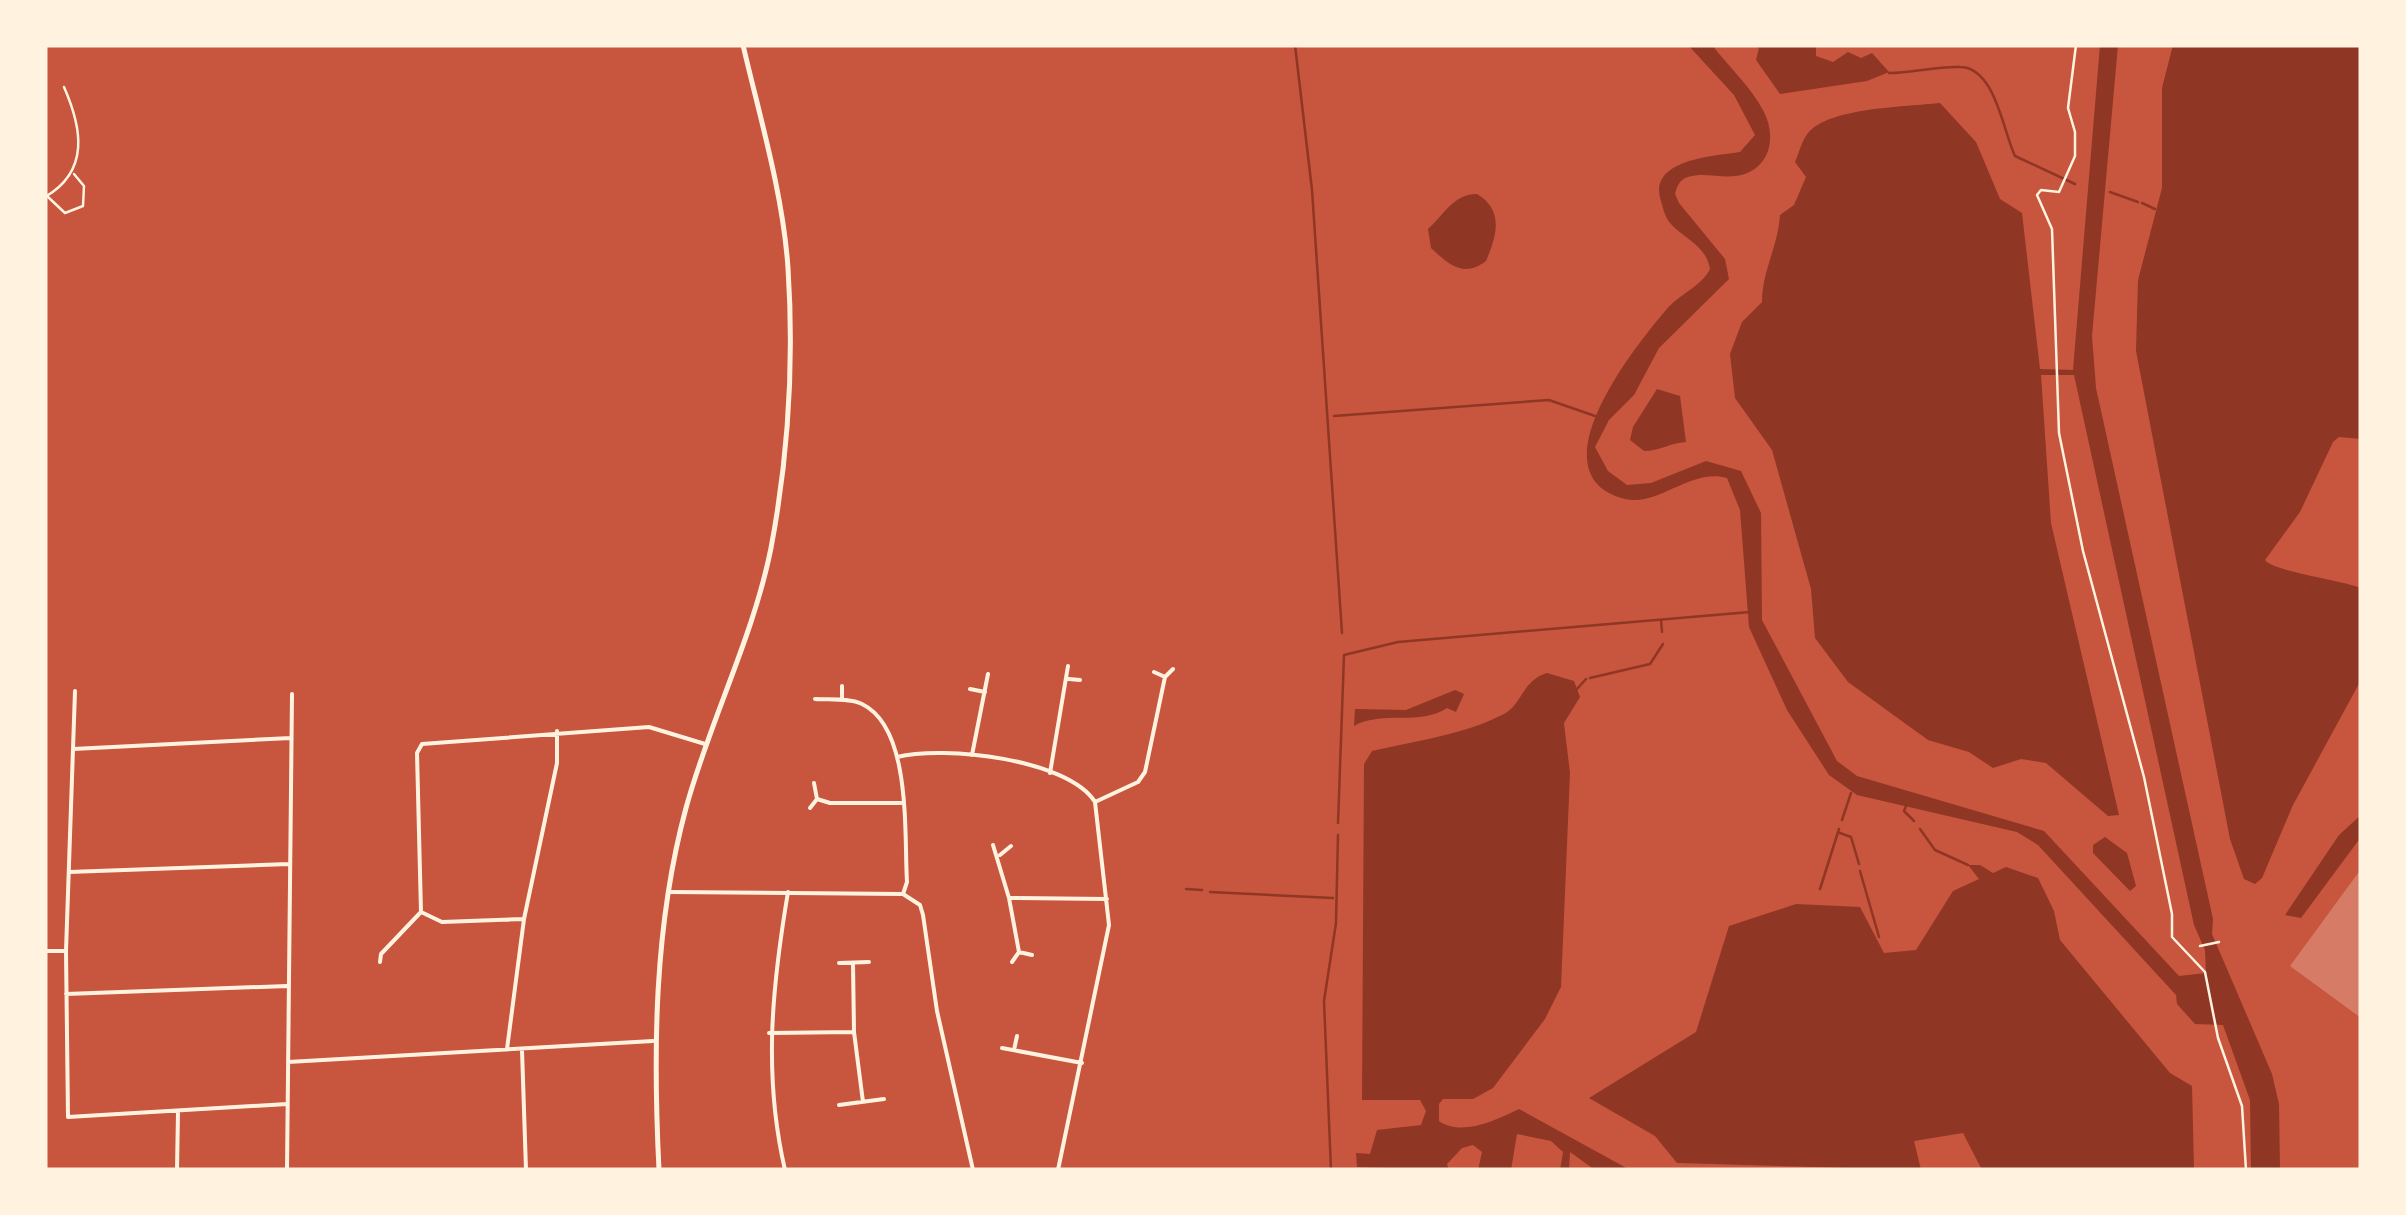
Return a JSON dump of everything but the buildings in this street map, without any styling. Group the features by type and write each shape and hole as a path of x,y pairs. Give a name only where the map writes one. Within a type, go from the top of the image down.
{"street":[{"path":"659,1170 653,1040 678,836 705,744 764,576 788,401 788,267 743,45"},
{"path":"1050,772 1068,666"},
{"path":"1095,802 1138,782 1145,772 1165,677 1172,668"},
{"path":"1154,672 1165,677"},
{"path":"972,754 988,674"},
{"path":"1069,678 1080,680"},
{"path":"842,686 842,700"},
{"path":"75,690 66,952 68,1117 287,1104"},
{"path":"970,690 984,692"},
{"path":"287,1170 292,694"},
{"path":"815,699 863,704 876,713 897,757 903,803 903,894"},
{"path":"381,954 421,912 418,753 428,741 649,728 705,744"},
{"path":"507,1050 524,919 557,763 557,732"},
{"path":"73,749 292,738"},
{"path":"897,757 935,750 972,754 1079,782 1095,802 1108,899 1108,935 1058,1170"},
{"path":"810,808 817,799 814,783"},
{"path":"817,799 830,804 903,803"},
{"path":"993,846 1000,855 1019,952 1012,962"},
{"path":"1000,855 1012,846"},
{"path":"69,872 290,864"},
{"path":"669,892 903,894 920,905 936,1011 973,1170"},
{"path":"786,1170 773,1107 770,1033 772,986 788,892"},
{"path":"1008,898 1108,899"},
{"path":"421,912 442,922 524,919"},
{"path":"379,947 380,962"},
{"path":"45,951 66,952"},
{"path":"1019,952 1032,955"},
{"path":"838,963 869,962"},
{"path":"854,963 854,1032 863,1102"},
{"path":"66,994 288,986"},
{"path":"770,1033 854,1032"},
{"path":"1014,1050 1017,1036"},
{"path":"288,1062 653,1040"},
{"path":"522,1048 526,1170"},
{"path":"1002,1048 1082,1063"},
{"path":"839,1105 884,1099"},
{"path":"177,1170 178,1112"}],"lane":[{"path":"64,87 78,118 74,174 84,188 83,206 66,213 46,197 74,174"}],"path":[{"path":"2076,45 2068,108 2076,146 2059,192 2041,190 2037,195 2052,229 2059,433 2082,551 2144,777 2172,914 2172,937 2205,972 2216,1024 2242,1106 2246,1170"},
{"path":"2200,946 2219,942"}],"shaded area":[{"path":"1688,45 1712,45 1740,77 1764,112 1770,144 1762,161 1746,173 1694,176 1679,183 1675,194 1679,203 1725,259 1729,279 1659,348 1634,395 1609,420 1595,447 1608,471 1627,485 1651,483 1706,461 1741,471 1761,513 1762,620 1837,761 1857,776 2044,831 2179,976 2206,973 2205,950 2194,925 2074,375 2041,375 2051,523 2119,815 2108,816 2046,763 2021,759 1993,768 1969,752 1928,740 1848,682 1815,638 1811,589 1772,450 1735,398 1730,354 1742,322 1762,302 1780,215 1794,205 1806,177 1795,162 1808,133 1819,124 1850,113 1940,103 1976,142 2000,199 2022,213 2040,369 2073,370 2100,45 2118,45 2092,336 2096,388 2213,919 2212,934 2272,1074 2279,1104 2280,1170 2251,1170 2250,1100 2223,1025 2195,1024 2177,1004 2176,995 2038,845 2017,832 1857,795 1829,775 1787,710 1749,627 1740,510 1727,478 1700,478 1638,500 1625,499 1599,485 1588,464 1589,438 1599,408 1615,378 1652,327 1710,269 1699,248 1667,218 1659,187 1673,168 1700,158 1740,152 1755,135 1734,95"},
{"path":"1754,45 1816,45 1816,56 1833,62 1848,52 1861,58 1872,53 1889,72 1867,81 1780,94 1756,60 1759,48"},
{"path":"2173,45 2361,45 2361,439 2339,437 2333,442 2300,512 2265,560 2280,568 2361,588 2361,680 2293,805 2262,878 2255,884 2244,879 2230,839 2136,351 2138,280 2162,188 2162,88"},
{"path":"1477,194 1495,215 1495,233 1486,261 1464,269 1431,248 1428,229 1455,201"},
{"path":"1657,389 1680,396 1686,442 1644,451 1630,440 1633,427"},
{"path":"1547,673 1574,681 1580,697 1564,723 1570,773 1561,987 1545,1019 1493,1088 1473,1099 1443,1099 1439,1104 1439,1121 1448,1126 1468,1127 1519,1109 1630,1170 1595,1170 1570,1152 1569,1170 1560,1170 1563,1152 1551,1141 1517,1134 1511,1170 1478,1170 1482,1152 1473,1145 1462,1148 1447,1164 1449,1170 1357,1167 1356,1153 1370,1154 1377,1130 1421,1125 1426,1111 1420,1100 1362,1100 1364,764 1372,751 1455,733 1502,715 1514,706 1532,681"},
{"path":"1455,690 1464,694 1456,712 1447,708 1425,716 1377,719 1354,726 1355,709 1406,710"},
{"path":"2361,815 2361,837 2301,918 2285,915 2339,835"},
{"path":"2105,837 2127,853 2136,886 2130,891 2093,853 2093,845"},
{"path":"1968,865 1980,865 1993,873 2006,867 2038,878 2054,911 2060,940 2170,1073 2192,1086 2194,1170 1982,1170 1963,1133 1914,1141 1921,1170 1677,1163 1655,1136 1589,1098 1696,1032 1729,926 1796,904 1860,907 1884,953 1916,950 1953,891 1979,879"}],"waterway":[{"path":"1295,45 1312,190 1342,633"},
{"path":"1889,73 1951,67 1972,70 1990,89 2015,156 2075,184"},
{"path":"2110,192 2138,202"},
{"path":"2142,203 2155,209"},
{"path":"1334,416 1549,400 1595,416"},
{"path":"1338,823 1344,655 1398,642 1750,612"},
{"path":"1661,620 1662,632"},
{"path":"1590,678 1650,664 1663,644"},
{"path":"1577,689 1586,679"},
{"path":"1842,820 1851,793"},
{"path":"1906,806 1904,811 1914,821"},
{"path":"1820,889 1839,829"},
{"path":"1920,829 1935,850 1968,865"},
{"path":"1840,833 1851,837 1859,864"},
{"path":"1331,1170 1324,1001 1336,923 1338,835"},
{"path":"1860,871 1879,937"},
{"path":"1186,889 1202,890"},
{"path":"1210,892 1333,898"}]}
